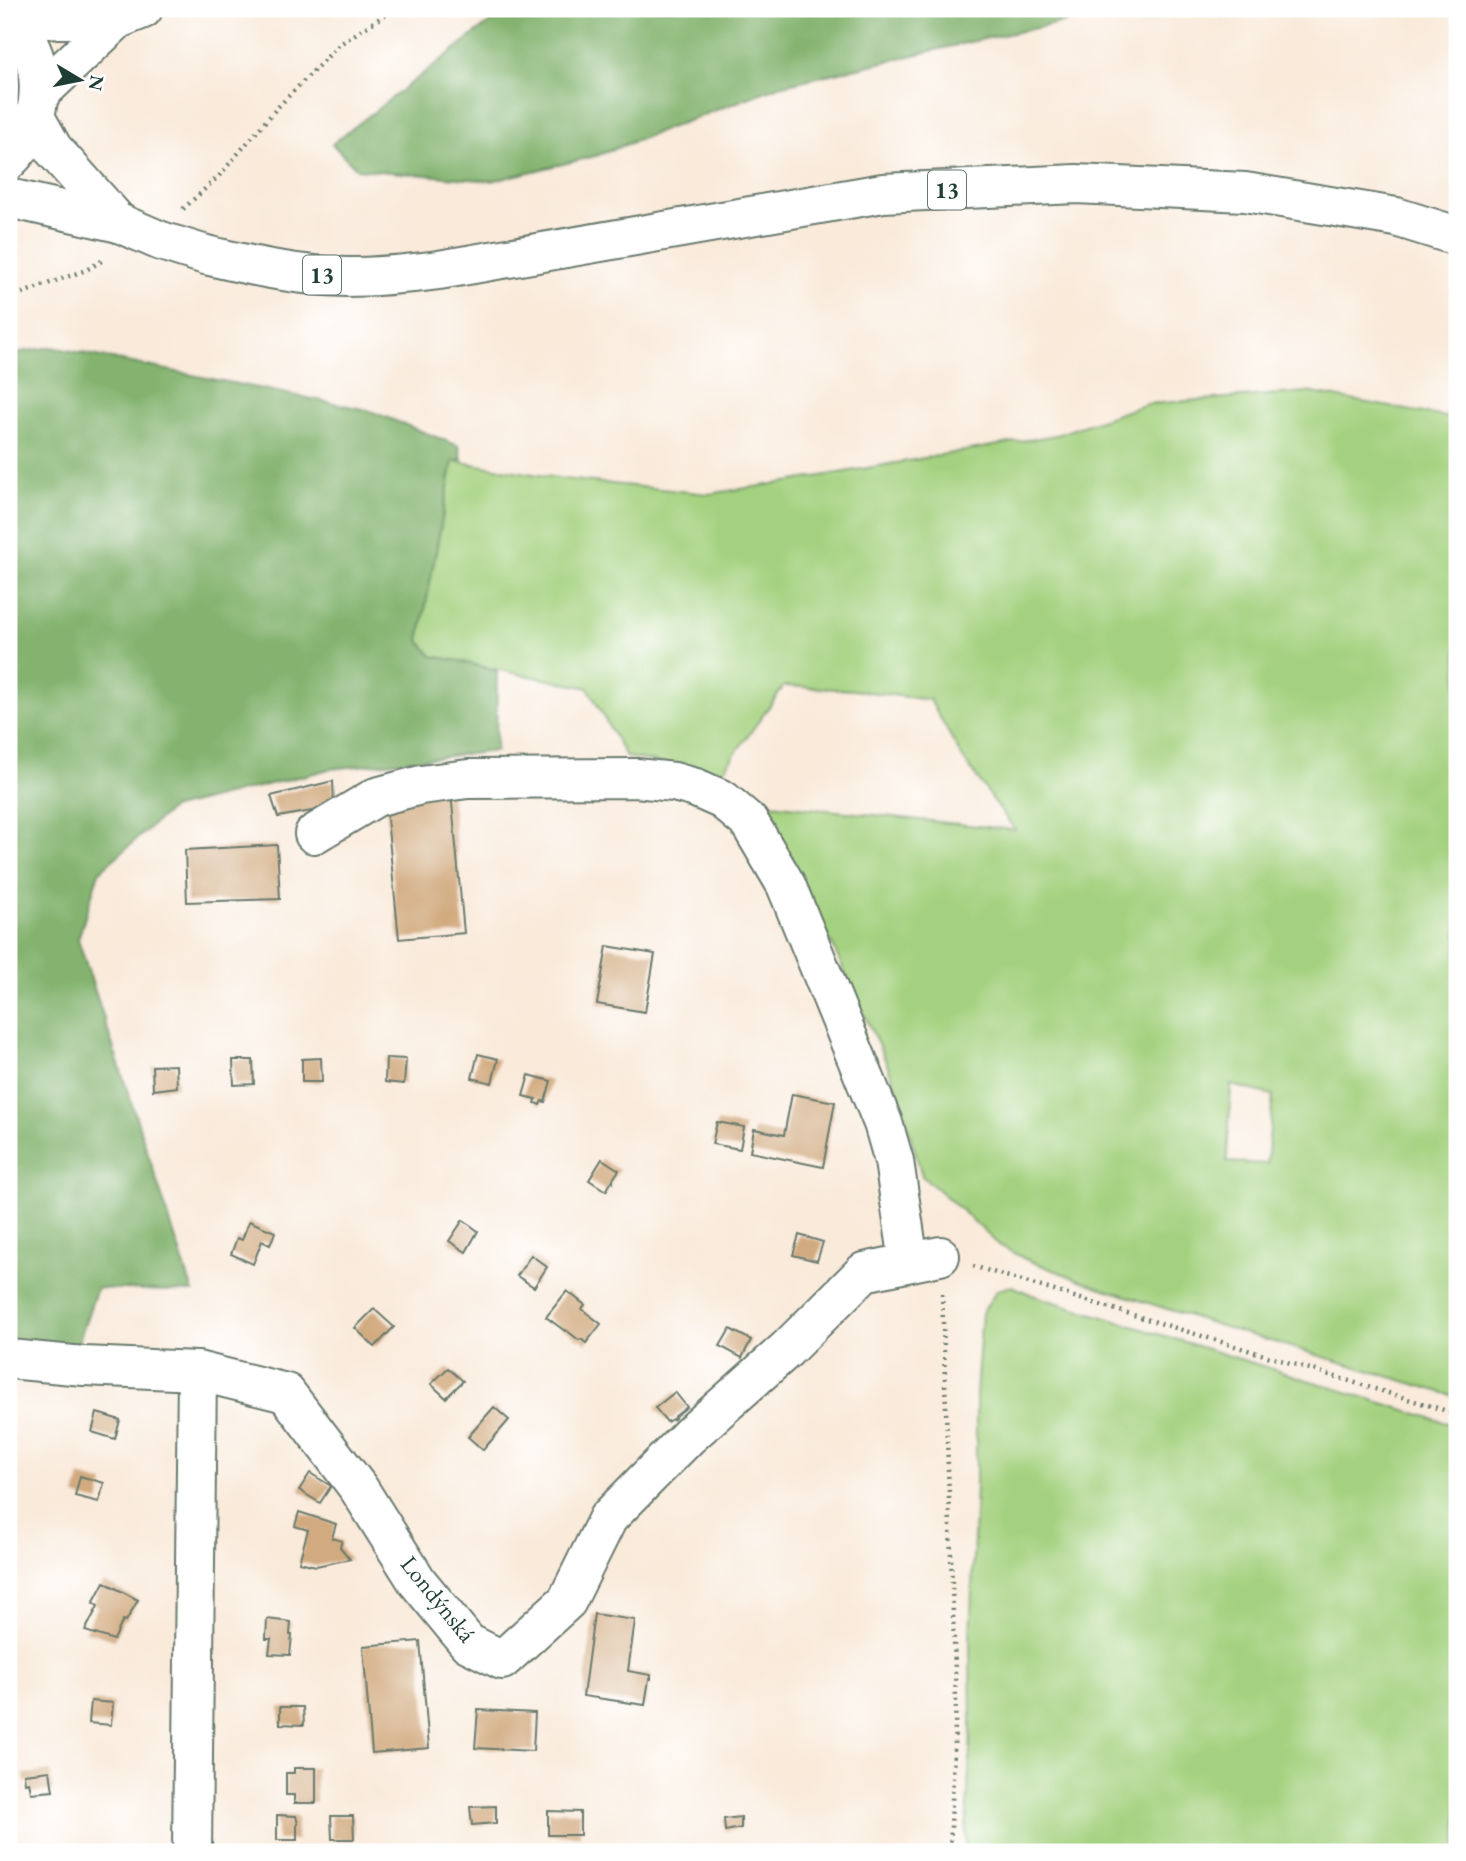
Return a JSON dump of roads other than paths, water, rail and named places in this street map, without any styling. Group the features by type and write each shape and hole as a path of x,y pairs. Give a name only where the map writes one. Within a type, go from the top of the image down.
{"street":[{"path":"9,17 45,19 130,14"},
{"path":"9,160 27,136 38,106 130,14"},
{"name":"13","path":"9,17 26,38 37,65 38,106 53,149 113,241"},
{"name":"13","path":"9,198 113,241 161,241 251,266 345,276 439,270 883,193 1076,184 1245,192 1396,217 1457,236"},
{"name":"Londýnská","path":"9,1359 84,1366 197,1371 286,1393 359,1489 417,1581 468,1643 502,1660 567,1601 608,1518 689,1436 787,1349 864,1272 925,1259 883,1123 786,885 749,822 723,800 674,782 636,778 468,779 421,785 376,797 314,834"},
{"path":"192,1852 197,1371"}]}
